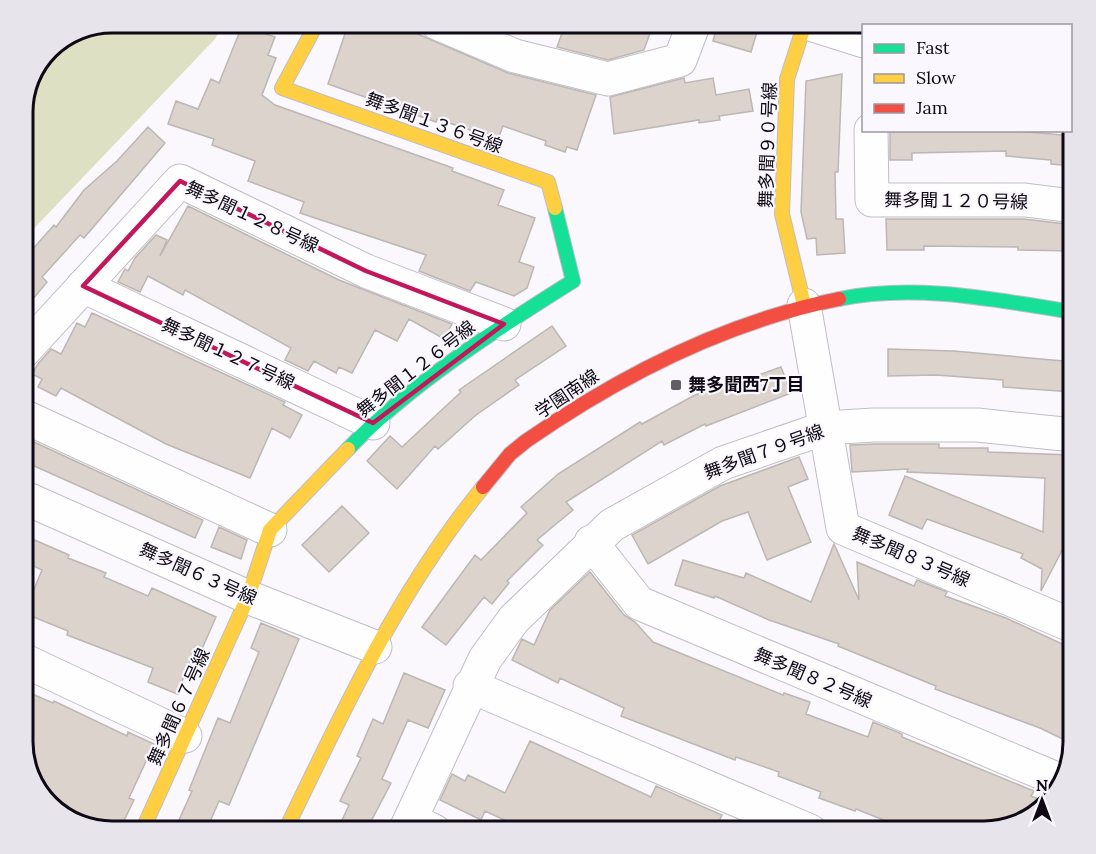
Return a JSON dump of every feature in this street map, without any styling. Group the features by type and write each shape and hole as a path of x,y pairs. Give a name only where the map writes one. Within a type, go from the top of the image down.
{"street":[{"name":"舞多聞１３６号線","path":"311,33 282,88 548,182 573,281"},
{"path":"462,33 515,56 608,79 680,60 690,33"},
{"name":"舞多聞９０号線","path":"802,33 787,79 782,214 804,305"},
{"path":"840,33 862,40"},
{"name":"舞多聞１２０号線","path":"871,132 872,200 1025,200 1063,205"},
{"name":"舞多聞１２８号線","path":"33,341 180,181 366,271 504,324"},
{"name":"舞多聞１２６号線","path":"248,597 270,530 373,423 504,324 573,281"},
{"name":"舞多聞１２７号線","path":"83,286 373,423"},
{"name":"学園南線","path":"290,821 375,647 433,551 512,452 624,378 699,343 804,305 883,293 927,293 995,299 1063,310"},
{"path":"804,305 825,428"},
{"path":"33,421 270,530"},
{"name":"舞多聞７９号線","path":"419,821 470,686 485,659 513,619 612,525 723,463 825,428 874,424 977,425 1063,434"},
{"name":"舞多聞８３号線","path":"825,428 843,528 1063,622"},
{"name":"舞多聞６３号線","path":"33,501 248,597 375,647"},
{"name":"舞多聞８２号線","path":"591,543 639,603 885,709 1054,778"},
{"name":"舞多聞６７号線","path":"147,821 248,597"},
{"path":"33,665 185,736"},
{"path":"470,686 787,821"}],"highlighted area":[{"path":"180,181 366,271 504,324 373,423 83,286"}],"green space":[{"path":"112,33 218,33 215,39 33,230 33,107 41,77 56,56 68,46 82,39"}],"building":[{"path":"239,33 263,33 275,37 268,55 276,58 262,95 275,105 453,168 452,171 504,190 498,205 535,218 519,262 534,267 527,288 514,296 476,282 470,291 419,271 426,255 300,213 304,202 248,181 255,161 212,145 214,139 168,124 176,101 198,109 211,79 219,83"},
{"path":"345,33 415,33 508,73 596,95 577,150 567,147 565,152 545,145 546,141 503,126 498,139 437,119 436,122 328,84"},
{"path":"562,33 650,33 644,50 608,60 557,47"},
{"path":"715,33 757,33 751,52 713,41"},
{"path":"842,74 838,172 835,172 836,219 843,219 845,253 817,255 816,238 807,239 801,212 806,81"},
{"path":"684,78 685,83 713,78 716,95 749,89 753,111 719,116 720,120 699,123 699,120 614,134 610,97"},
{"path":"148,127 165,143 84,238 80,235 42,277 47,282 33,299 33,249 54,225 56,227 84,190 117,161"},
{"path":"890,132 1028,132 1063,135 1063,165 1051,164 1051,160 1006,156 1006,151 912,153 912,160 890,160"},
{"path":"188,206 339,280 452,324 444,339 409,319 397,341 375,330 352,373 339,367 336,373 314,361 308,371 285,360 291,348 185,290 183,295 148,276 140,292 118,282 125,269 128,271 135,258 156,235 167,240 160,256"},
{"path":"886,219 1024,219 1063,224 1063,251 1018,250 1018,247 924,246 924,250 887,250"},
{"path":"92,313 285,402 283,405 302,415 290,438 272,428 250,478 166,444 61,388 56,396 38,387 42,379 33,372 38,364 51,349 61,354 77,323 85,327"},
{"path":"552,326 566,346 515,380 519,385 476,415 438,449 435,446 397,489 367,461 390,436 402,447 461,392 459,390"},
{"path":"888,349 954,351 1063,361 1063,391 1003,387 1003,380 936,375 888,376"},
{"path":"781,367 791,393 706,426 705,424 664,445 662,441 566,502 573,510 537,540 543,545 507,581 509,583 492,604 484,597 446,645 422,627 475,555 481,560 527,513 521,507 558,474 640,422 642,424 693,396 734,379 736,383"},
{"path":"33,442 203,520 195,538 33,465"},
{"path":"939,444 939,448 988,448 988,452 1063,455 1063,548 1041,591 1042,569 1021,558 1023,554 927,519 922,529 889,515 905,476 1043,532 1045,478 907,472 908,469 852,472 850,445"},
{"path":"799,457 808,479 788,487 811,542 767,560 748,512 722,521 648,564 632,535 720,486"},
{"path":"342,506 369,533 329,572 302,545"},
{"path":"219,527 247,540 241,559 211,547"},
{"path":"33,539 69,555 68,558 106,573 104,577 148,596 152,588 216,617 202,649 196,646 177,694 148,682 153,668 67,635 68,631 33,617 33,592 42,570 33,566"},
{"path":"834,544 859,600 857,562 914,586 917,580 947,592 945,596 1006,618 1063,644 1063,739 1040,728 935,689 936,686 838,646 839,644 769,620 715,596 714,598 675,585 683,560 744,578 746,573 811,602"},
{"path":"590,572 624,615 635,622 653,642 783,695 784,693 810,702 806,714 868,737 873,722 902,734 902,737 1034,791 1031,796 1039,799 1019,813 994,820 886,821 819,798 821,792 778,776 779,772 736,757 735,760 621,716 624,708 560,678 558,683 512,660 522,639 534,645 550,610"},
{"path":"261,623 299,639 229,805 219,801 210,821 178,821 192,791 189,790 218,718 230,723 259,652 251,648"},
{"path":"404,673 445,690 428,728 408,720 382,779 391,783 371,821 342,821 349,805 340,801 361,758 357,756 373,719 383,724"},
{"path":"33,694 53,703 54,701 127,736 128,732 154,744 129,798 134,800 124,821 112,821 86,817 77,813 53,794 37,768 33,747"},
{"path":"530,741 651,797 656,786 722,815 719,821 506,821 485,811 481,820 440,800 452,774 465,781 468,775 505,793"}],"traffic: fast":[{"path":"348,449 372,425 426,380 485,338 573,281 555,208"},
{"path":"839,299 868,294 927,293 985,298 1063,310"}],"traffic: slow":[{"path":"312,33 282,88 548,182 555,208"},
{"path":"802,33 787,79 782,214 804,305"},
{"path":"147,821 248,597 270,530 348,449"},
{"path":"290,821 328,741 398,610 452,527 483,487"}],"traffic: jam":[{"path":"483,487 510,454 526,441 599,394 637,373 675,354 755,322 839,299"}],"place":[{"name":"舞多聞西7丁目","path":"676,385"}]}
